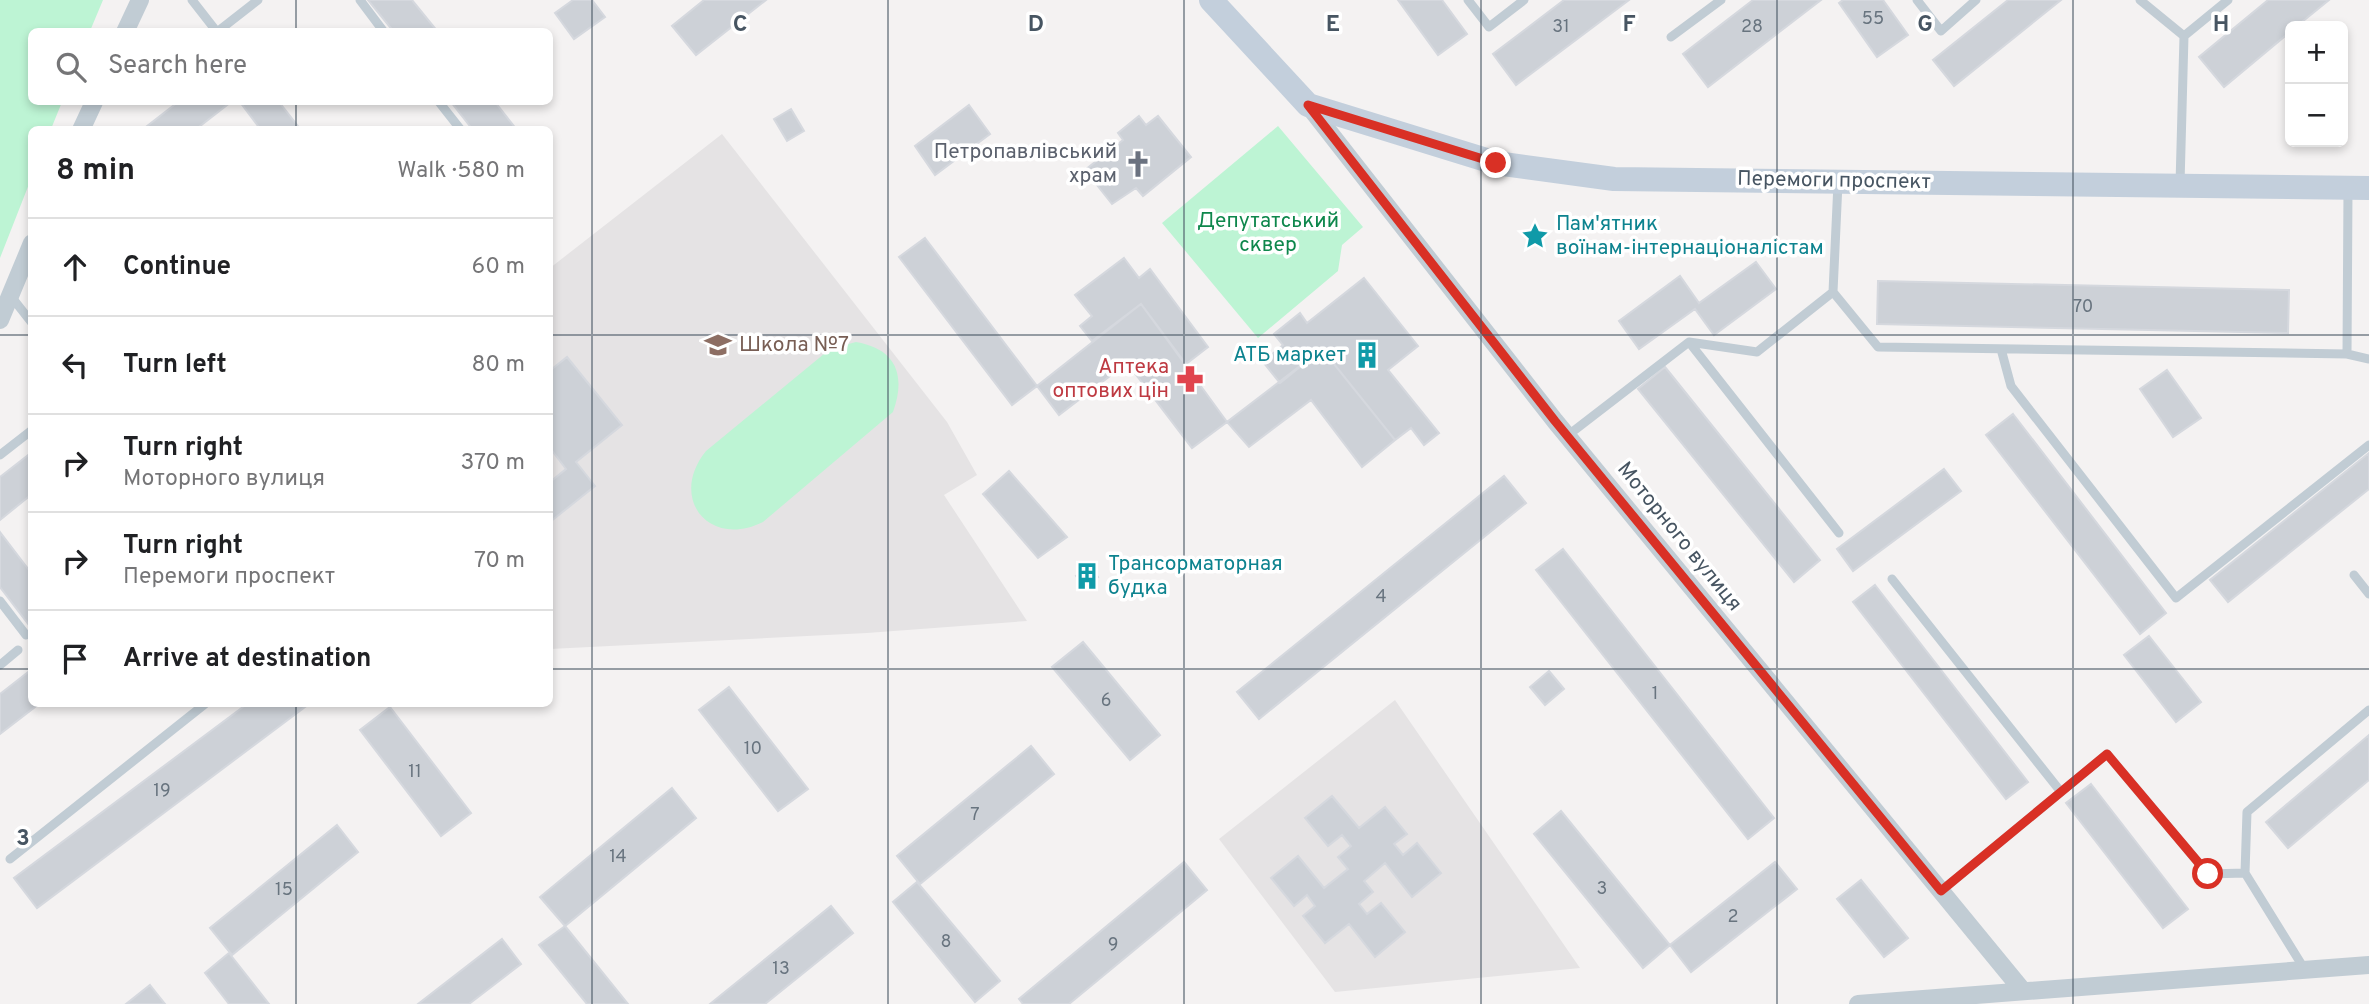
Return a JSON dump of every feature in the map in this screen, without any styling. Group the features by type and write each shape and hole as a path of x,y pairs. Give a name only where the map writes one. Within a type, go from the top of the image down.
{"street":[{"path":"127,28 139,0"},
{"path":"1210,0 1308,105"},
{"name":"Перемоги проспект","path":"1308,105 1496,163 1614,179 2358,188"},
{"name":"Моторного вулиця","path":"1308,105 1567,436 2023,990"},
{"path":"0,320 28,252"},
{"path":"1858,1004 2369,965"}],"lane":[{"path":"192,0 214,28"},
{"path":"222,28 258,0"},
{"path":"359,0 381,28"},
{"path":"1468,0 1489,27 1524,0"},
{"path":"1671,37 1721,0"},
{"path":"1917,0 1941,31 1976,0"},
{"path":"2140,0 2184,36"},
{"path":"2180,186 2184,36 2228,0"},
{"path":"441,105 458,126"},
{"path":"1838,181 1833,292 1878,347 2347,354 2369,359"},
{"path":"2347,354 2358,188"},
{"path":"1567,436 1689,342 1757,352 1833,292"},
{"path":"10,295 28,311"},
{"path":"1689,342 1839,533"},
{"path":"2001,349 2011,386 2176,598 2369,444"},
{"path":"0,455 28,433"},
{"path":"2354,575 2369,594"},
{"path":"1892,579 2061,792"},
{"path":"0,601 26,635"},
{"path":"0,665 18,650"},
{"path":"10,859 201,707"},
{"path":"2305,970 2245,873 2247,812 2369,710"},
{"path":"1941,891 2107,754 2208,874 2245,873"}],"shaded area":[{"name":"Школа №7","path":"722,134 947,422 977,475 944,495 1027,621 867,633 553,649 553,266"},
{"path":"1395,700 1580,968 1335,992 1219,839"}],"green space":[{"path":"0,0 103,0 91,28 28,28 28,105 61,105 52,126 28,126 28,187 0,258"},
{"name":"Депутатський сквер","path":"1278,126 1363,227 1342,245 1338,271 1258,338 1162,223"},
{"path":"856,342 881,351 895,366 898,387 893,412 763,522 743,529 726,529 711,524 700,514 693,501 691,486 695,469 706,451 830,349"}],"building":[{"path":"368,0 412,0 435,28 391,28"},
{"path":"573,0 592,0 605,17 574,39 555,13"},
{"path":"704,0 766,0 696,55 672,26"},
{"path":"1398,0 1442,0 1467,34 1438,55"},
{"path":"1564,0 1629,0 1516,85 1493,54"},
{"path":"1753,0 1821,0 1708,87 1683,54"},
{"path":"1843,0 1883,0 1908,35 1877,57 1839,3"},
{"path":"2008,0 2061,0 1954,86 1933,60"},
{"path":"2268,0 2329,0 2303,21 2285,21 2285,36 2224,87 2199,57"},
{"path":"174,105 227,105 200,126 147,126"},
{"path":"242,105 281,105 298,126 258,126"},
{"path":"453,105 497,105 514,126 470,126"},
{"path":"969,105 990,134 935,175 915,146"},
{"path":"791,109 804,131 787,141 774,119"},
{"name":"Петропавлівський храм","path":"1139,116 1146,125 1158,116 1191,157 1143,196 1136,188 1112,204 1085,170 1123,140 1118,133"},
{"path":"925,238 1037,386 1012,405 899,257"},
{"path":"1124,258 1139,278 1150,269 1208,347 1186,364 1141,304 1092,341 1080,326 1092,316 1075,295"},
{"path":"1756,262 1776,289 1714,335 1695,309 1639,349 1619,321 1680,276 1699,303"},
{"name":"АТБ маркет","path":"1364,278 1418,346 1388,370 1439,433 1424,445 1411,428 1395,440 1322,349 1280,383 1263,362 1283,345 1274,334 1300,313 1307,323"},
{"path":"1878,281 2289,290 2288,333 1877,324"},
{"path":"1141,304 1227,422 1192,448 1127,363 1059,415 1037,386"},
{"path":"1322,349 1395,440 1362,467 1311,400 1249,447 1227,422"},
{"path":"567,357 622,425 576,462 595,486 553,520 553,480 566,469 553,452 553,368"},
{"path":"1665,367 1820,560 1794,582 1638,389"},
{"path":"2167,370 2201,418 2173,437 2140,389"},
{"path":"2013,414 2166,613 2140,634 1986,435"},
{"path":"2369,453 2369,489 2228,602 2210,580"},
{"path":"28,455 28,497 0,520 0,477"},
{"path":"1944,469 1961,491 1853,571 1837,549"},
{"path":"1009,471 1067,537 1038,558 983,494"},
{"path":"1504,476 1526,503 1259,719 1237,692"},
{"path":"0,532 28,569 28,624 0,587"},
{"path":"1563,549 1774,818 1748,839 1536,570"},
{"name":"Трансорматорная будка","path":"1089,565 1098,577 1085,587 1076,576"},
{"path":"1875,585 2028,782 2006,799 1853,602"},
{"path":"2149,636 2201,702 2176,722 2124,655"},
{"path":"1083,642 1160,735 1130,760 1052,667"},
{"path":"1549,671 1564,689 1545,705 1530,687"},
{"path":"28,672 28,707 35,707 0,734 0,694"},
{"path":"729,687 808,789 778,811 699,710"},
{"path":"243,707 305,707 37,908 14,878"},
{"path":"390,707 471,813 441,836 360,730"},
{"path":"2369,735 2369,780 2288,848 2266,822"},
{"path":"1031,746 1054,774 920,884 897,856"},
{"path":"2091,784 2188,909 2163,928 2066,803"},
{"path":"672,788 696,818 565,926 540,897"},
{"path":"1332,796 1359,828 1385,807 1407,834 1394,844 1403,855 1417,843 1441,873 1412,897 1385,863 1364,881 1373,892 1359,904 1367,914 1381,903 1405,932 1375,957 1349,924 1325,943 1303,916 1315,906 1307,895 1294,906 1271,878 1298,856 1324,888 1348,869 1338,857 1351,846 1342,835 1328,846 1305,818"},
{"path":"1561,811 1670,945 1643,968 1534,834"},
{"path":"337,825 358,852 232,955 210,928"},
{"path":"1184,862 1207,890 1069,1004 1023,1004 1019,999"},
{"path":"1775,862 1797,889 1691,972 1670,945"},
{"path":"1861,880 1908,938 1884,957 1837,899"},
{"path":"917,882 1000,981 975,1002 893,902"},
{"path":"831,906 853,933 765,1004 710,1004"},
{"path":"565,926 628,1004 587,1004 539,945"},
{"path":"502,939 521,964 469,1004 418,1004"},
{"path":"229,953 269,1004 229,1004 205,973"},
{"path":"150,985 165,1004 126,1004"}],"place":[{"name":"Петропавлівський храм","path":"1138,164"},
{"name":"Пам'ятник воїнам-інтернаціоналістам","path":"1535,236"},
{"name":"Школа №7","path":"718,345"},
{"name":"АТБ маркет","path":"1367,355"},
{"name":"Аптека оптових цін","path":"1190,379"},
{"name":"Трансорматорная будка","path":"1087,576"}],"route":[{"path":"1496,163 1308,105 1555,421 1941,891 2107,754 2208,874"}]}
